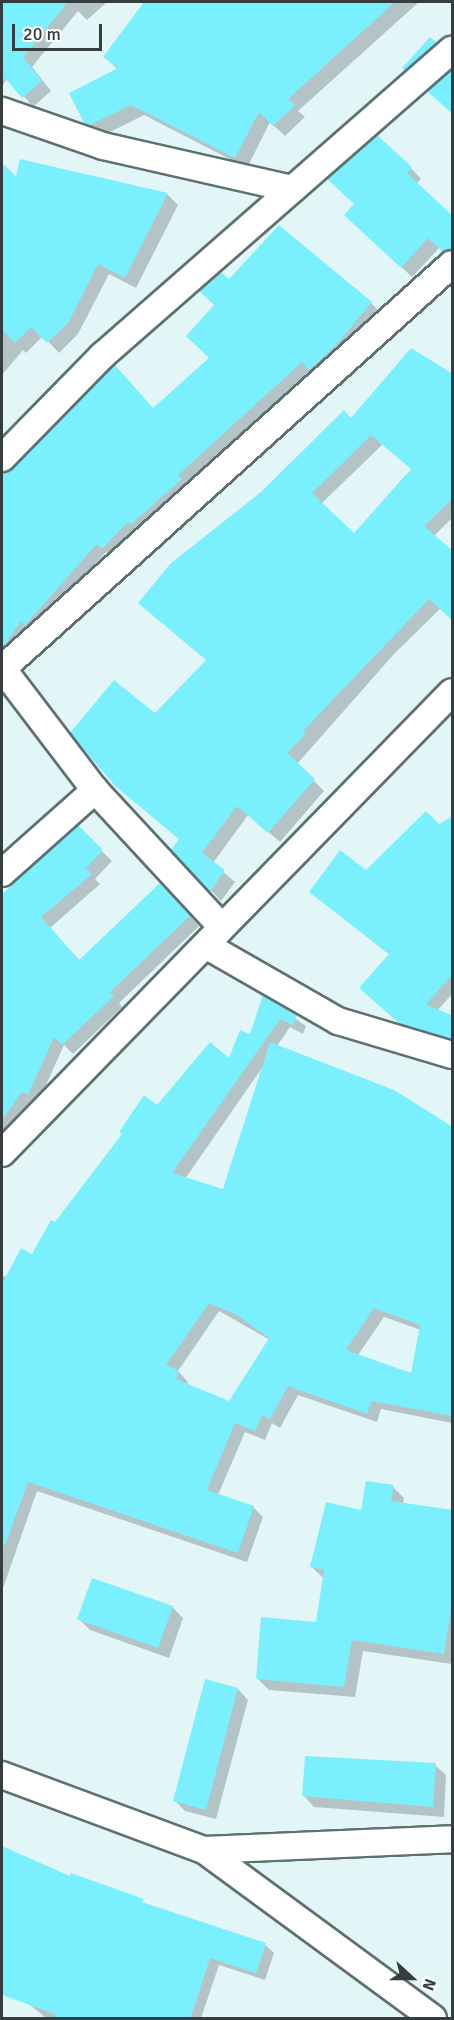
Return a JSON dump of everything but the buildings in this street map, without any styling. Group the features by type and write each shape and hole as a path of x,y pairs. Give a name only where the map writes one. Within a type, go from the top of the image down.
{"street":[{"path":"2,459 102,356 453,50"},
{"path":"2,111 103,146 292,189"},
{"path":"453,264 2,669 95,790 214,936 338,1021 453,1055"},
{"path":"2,1153 453,692"},
{"path":"2,873 95,790"},
{"path":"2,1775 204,1850 432,2019"},
{"path":"204,1850 453,1839"}]}
